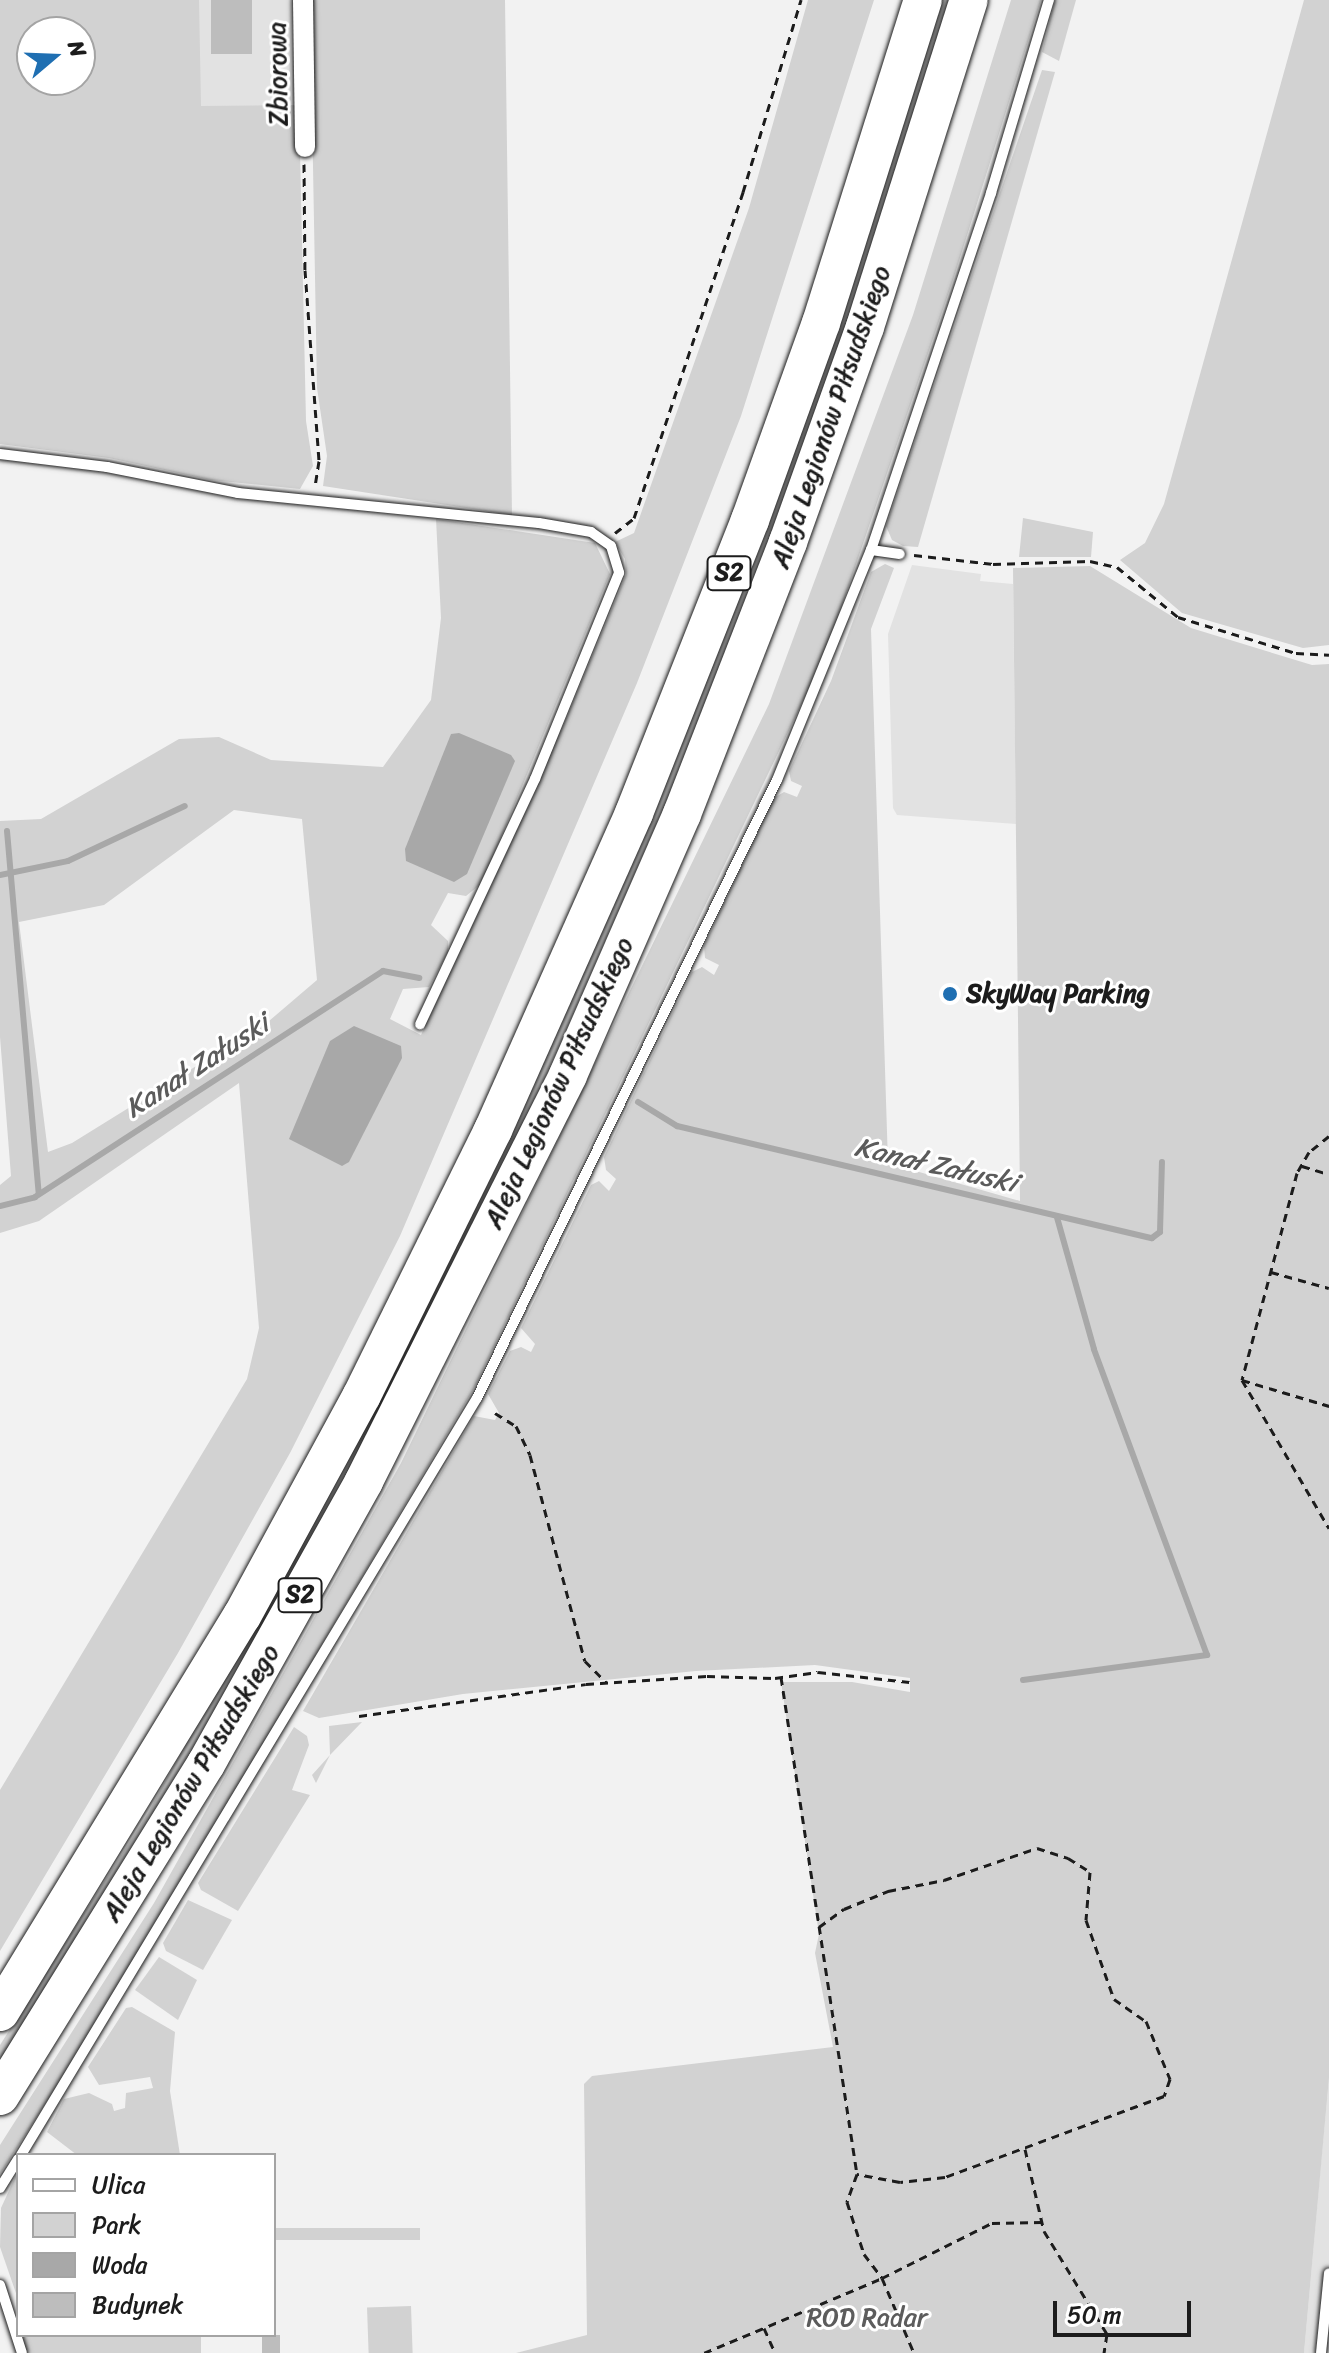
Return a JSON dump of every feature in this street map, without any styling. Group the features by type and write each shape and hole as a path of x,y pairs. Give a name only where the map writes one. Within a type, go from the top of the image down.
{"highway":[{"name":"Aleja Legionów Piłsudskiego","path":"0,2012 250,1602 395,1330 493,1130 634,813 750,520 826,309 923,0"},
{"name":"Aleja Legionów Piłsudskiego","path":"0,2096 206,1764 364,1481 568,1075 682,814 788,542 865,327 969,0"}],"street":[{"name":"Zbiorowa","path":"303,0 305,147"}],"lane":[{"path":"21,2153 293,1712 477,1398 777,780 871,550 991,193 1049,0"},
{"path":"0,454 308,501 539,523 591,532 604,540 618,559 619,573 535,779 420,1024"},
{"path":"871,550 900,554"},
{"path":"0,2188 16,2162"},
{"path":"1321,2353 1329,2273"},
{"path":"0,2285 16,2334"}],"path":[{"path":"604,540 634,518 743,192 801,0"},
{"path":"305,147 305,270 319,461 308,501"},
{"path":"900,554 993,564 1090,561 1117,567 1178,617 1296,653 1329,655"},
{"path":"1329,1136 1302,1166 1242,1380 1329,1528"},
{"path":"1302,1166 1329,1174"},
{"path":"1271,1272 1329,1288"},
{"path":"1242,1380 1329,1406"},
{"path":"495,1413 516,1426 530,1455 585,1661 606,1682"},
{"path":"359,1716 606,1682 781,1677 818,1672 909,1682"},
{"path":"781,1677 857,2174 847,2202 864,2254 882,2278 914,2353"},
{"path":"819,1927 844,1909 888,1891 957,1876 1037,1848 1090,1872 1086,1920 1114,1999 1146,2021 1170,2079 1164,2096 945,2177 900,2182 857,2174"},
{"path":"1025,2149 1042,2222 1072,2283 1107,2334 1104,2353"},
{"path":"704,2353 882,2278 992,2223 1042,2222"},
{"path":"764,2328 775,2353"}],"shaded area":[{"path":"199,0 291,0 291,106 199,106"},
{"path":"912,565 981,574 980,581 1013,584 1016,824 897,815 893,808 888,634"},
{"path":"1329,2078 1329,2353 1304,2353 1321,2164"}],"green space":[{"path":"0,0 199,0 201,106 299,105 306,421 313,466 300,489 211,480 109,458 0,444"},
{"path":"310,0 505,0 512,515 323,486 327,456 317,388"},
{"path":"808,0 874,0 741,416 637,683 400,1236 290,1453 178,1653 0,1951 0,1790 247,1379 259,1328 239,1083 39,1221 0,1233 0,1185 11,1176 0,1037 0,821 41,819 179,739 219,737 271,760 383,767 431,700 441,618 436,519 595,543 610,574 482,883 466,896 448,893 431,925 448,941 448,952 429,987 403,989 390,1019 421,1035 566,719 626,575 625,559 615,542 634,533 749,208","holes":["234,810 302,819 317,980 269,1021 72,1143 48,1152 19,922 104,905"]},
{"path":"939,0 949,0 844,342 697,731 535,1101 380,1415 196,1747 0,2064 0,2045 148,1813 454,1252"},
{"path":"1011,0 1041,0 953,280 825,655 473,1390 93,2030 0,2174 0,2145 154,1903 401,1463 769,704 913,315"},
{"path":"1055,0 1076,0 1059,61 1042,52"},
{"path":"1304,0 1329,0 1329,645 1303,648 1182,613 1120,560 1145,543 1164,504"},
{"path":"1042,70 1055,72 918,547 903,546 892,540 886,526"},
{"path":"1023,518 1093,532 1091,557 1019,557"},
{"name":"ROD Radar","path":"885,564 894,568 871,629 888,1163 1020,1201 1013,568 1090,566 1191,628 1312,665 1329,664 1329,2078 1304,2353 516,2353 587,2335 584,2084 592,2076 833,2047 815,1953 819,1934 781,1682 852,1682 910,1692 910,1678 815,1665 696,1671 463,1694 319,1718 303,1711 474,1416 495,1420 499,1413 488,1394 510,1351 521,1347 531,1352 535,1344 521,1328 591,1185 599,1181 609,1191 616,1179 606,1170 604,1157 692,972 702,967 714,975 719,965 705,958 704,946 774,798 784,792 797,797 802,786 791,781 789,771 831,681 871,572"},
{"path":"362,1722 330,1755 329,1726"},
{"path":"294,1727 307,1736 309,1745 292,1790 310,1795 238,1911 201,1890 198,1883"},
{"path":"330,1755 316,1783 312,1775"},
{"path":"188,1900 232,1920 203,1970 166,1951 163,1943"},
{"path":"159,1957 197,1980 178,2020 135,1990"},
{"path":"132,2007 175,2032 170,2091 180,2153 74,2153 47,2132 64,2099 89,2093 112,2104 114,2111 125,2108 126,2093 153,2088 150,2077 99,2085 88,2067 126,2008"},
{"path":"16,2175 16,2293 0,2247 1,2208"},
{"path":"276,2228 420,2228 420,2240 276,2240"},
{"path":"411,2306 413,2353 369,2353 367,2308"},
{"path":"22,2337 201,2337 201,2353 22,2353"}],"water":[{"path":"459,733 511,755 515,761 467,874 454,882 406,861 405,849 451,734"},
{"path":"354,1026 401,1046 402,1058 349,1162 342,1166 289,1139 330,1041"}],"building":[{"path":"211,0 252,0 252,54 211,54"},
{"path":"280,2335 280,2353 262,2353 262,2337"}],"waterway":[{"path":"0,875 68,861 185,806"},
{"path":"7,831 39,1194"},
{"name":"Kanał Załuski","path":"0,1206 35,1197 383,971 419,978"},
{"name":"Kanał Załuski","path":"638,1102 677,1126 1152,1238 1160,1232 1162,1162"},
{"path":"1023,1680 1207,1655 1094,1349 1057,1217"}],"place":[{"name":"SkyWay Parking","path":"950,994"}]}
